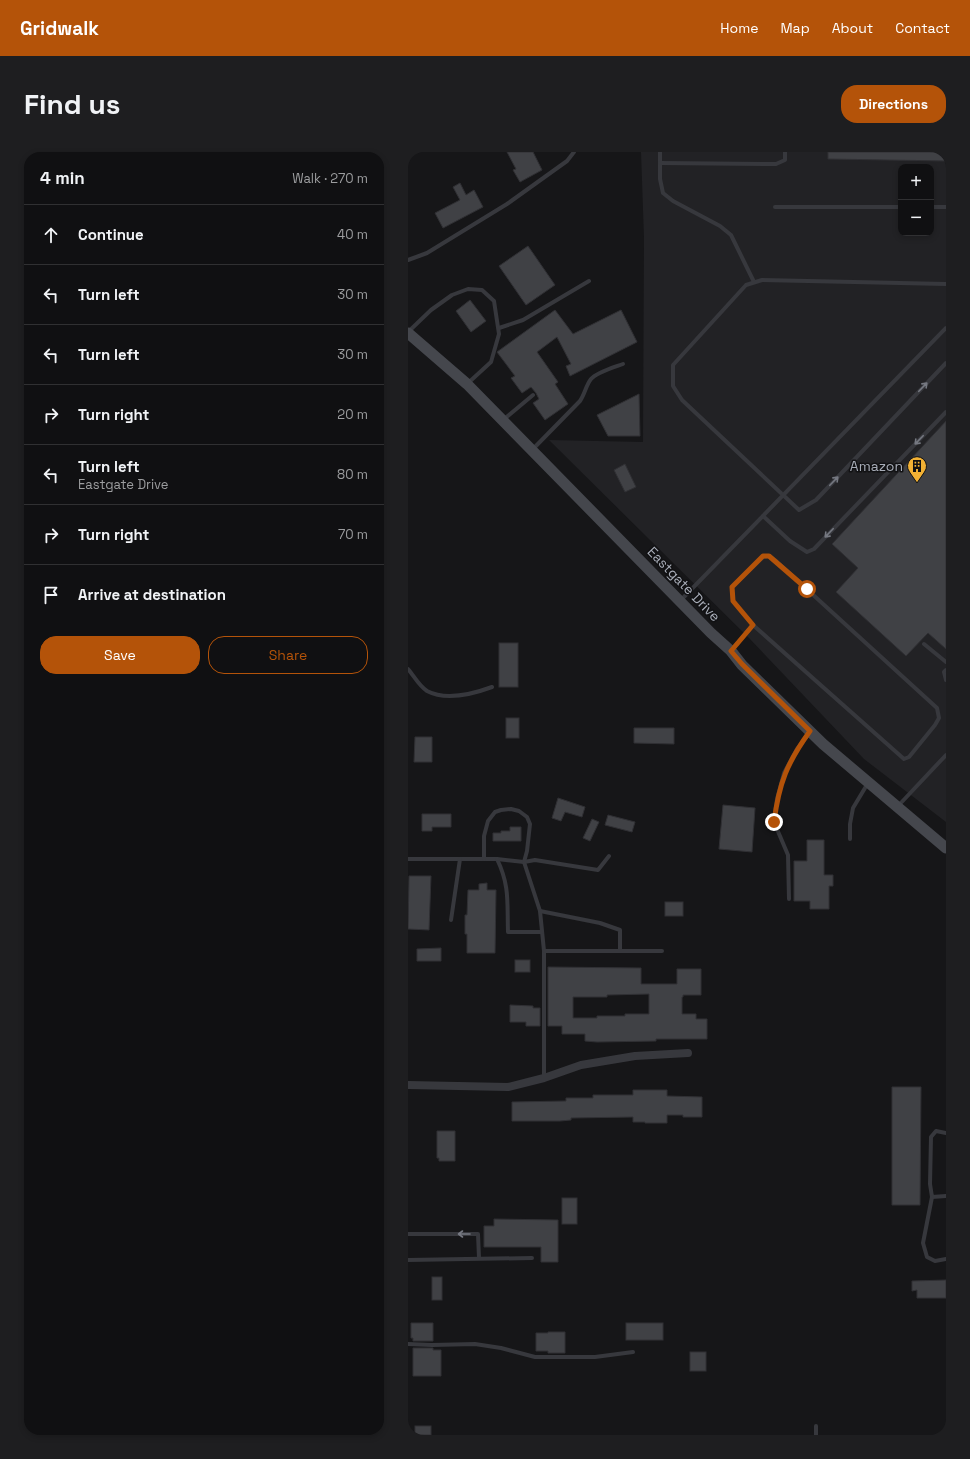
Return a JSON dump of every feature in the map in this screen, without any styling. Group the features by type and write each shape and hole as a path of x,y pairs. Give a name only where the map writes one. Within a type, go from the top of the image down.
{"street":[{"name":"Eastgate Drive","path":"408,332 467,384 710,633 731,651 742,664 823,744 946,848"},
{"path":"408,1086 508,1087 544,1078 580,1065 635,1056 688,1053"}],"lane":[{"path":"408,260 427,253 507,204 567,162 574,152"},
{"path":"660,152 660,179 663,192 673,201 720,226 731,236 754,282"},
{"path":"660,163 776,164 784,160 785,152"},
{"path":"775,207 898,207"},
{"path":"934,207 946,207"},
{"path":"946,284 762,280 754,282 746,285 673,365 673,386 682,400 799,510 816,500 946,363"},
{"path":"499,328 523,320 589,281"},
{"path":"408,332 436,306 452,295 468,289 482,290 494,301 499,334 491,362 467,384"},
{"path":"680,601 946,328"},
{"path":"532,451 580,401 591,378 623,364"},
{"path":"502,421 533,395"},
{"path":"763,516 790,541 807,552 814,549 946,412"},
{"path":"763,556 769,556 937,708 939,718 909,757 904,759 753,625 733,601 732,587 763,556"},
{"path":"731,651 753,625"},
{"path":"924,644 946,662"},
{"path":"408,669 420,685 426,690 435,694 463,695 492,687"},
{"path":"946,670 944,672 946,680"},
{"path":"789,899 788,854 774,822 777,799 784,773 797,749 810,731"},
{"path":"897,807 946,756"},
{"path":"850,839 850,824 853,808 868,782"},
{"path":"484,859 484,836 488,820 495,812 511,809 519,811 526,817 530,824 527,851 524,862 540,911 544,951 544,1078"},
{"path":"408,859 497,859 524,862 535,860 598,870 609,856"},
{"path":"451,920 460,859"},
{"path":"497,859 506,882 508,932 542,932"},
{"path":"540,911 600,922 620,930 620,951"},
{"path":"544,951 662,951"},
{"path":"946,1133 936,1131 931,1137 930,1184 932,1197 923,1243 926,1257 935,1261 946,1259"},
{"path":"932,1197 946,1196"},
{"path":"408,1234 478,1234 479,1258"},
{"path":"408,1260 532,1258"},
{"path":"408,1344 475,1344 501,1348 535,1357 595,1357 633,1352"},
{"path":"816,1426 816,1435"}],"shaded area":[{"name":"Amazon","path":"641,152 946,152 946,822 864,759 749,638 549,440 643,442 644,238"}],"building":[{"path":"507,152 533,152 542,170 520,182 513,170 516,169"},
{"path":"828,152 946,152 946,161 828,159"},
{"path":"460,183 466,195 474,190 483,207 443,228 435,213 460,200 453,187"},
{"path":"528,246 555,285 526,305 499,266"},
{"path":"470,300 486,321 471,332 456,311"},
{"path":"555,310 573,334 621,310 637,342 570,376 566,366 571,364 557,337 537,352 558,382 555,384 568,404 545,420 533,403 539,399 536,393 531,387 522,393 511,378 515,376 497,352"},
{"path":"639,394 640,436 608,436 597,415"},
{"name":"Amazon","path":"946,421 946,649 928,633 906,656 836,592 858,568 832,544"},
{"path":"625,464 636,487 625,492 614,470"},
{"path":"499,643 518,643 518,687 499,687"},
{"path":"506,718 519,718 519,738 506,738"},
{"path":"634,728 674,728 674,744 634,743"},
{"path":"415,737 432,737 432,762 414,762"},
{"path":"558,798 585,807 582,817 565,812 561,821 552,818"},
{"path":"723,805 755,808 752,852 719,849"},
{"path":"422,814 451,814 451,827 432,827 432,831 422,831"},
{"path":"608,815 635,822 632,832 605,825"},
{"path":"592,819 599,822 590,841 583,838"},
{"path":"510,827 521,827 521,841 493,841 493,833 510,831"},
{"path":"807,840 824,840 824,875 833,875 833,886 829,886 829,909 810,909 810,901 794,901 794,861 807,861"},
{"path":"409,876 431,876 429,930 408,929"},
{"path":"487,883 487,890 496,890 495,953 467,953 465,915 467,915 468,890 479,890 479,884"},
{"path":"665,902 683,902 683,916 665,916"},
{"path":"441,948 441,961 417,961 417,949"},
{"path":"515,960 530,960 530,972 515,972"},
{"path":"548,967 641,968 641,984 677,984 677,969 701,969 701,995 683,995 682,1014 696,1014 696,1019 707,1019 707,1039 656,1039 656,1041 597,1042 585,1041 585,1034 562,1034 562,1026 548,1026","holes":["649,994 649,1014 625,1014 625,1016 573,1018 573,997 607,997 607,995"]},
{"path":"510,1005 533,1006 533,1008 540,1008 540,1026 526,1026 526,1022 510,1022"},
{"path":"892,1087 921,1087 920,1205 892,1205"},
{"path":"633,1090 667,1090 667,1096 702,1097 702,1117 667,1115 667,1123 633,1122 633,1117 571,1118 571,1120 560,1121 512,1121 512,1102 566,1101 566,1098 593,1098 593,1095 633,1095"},
{"path":"437,1131 455,1131 455,1161 439,1161 439,1158 437,1158"},
{"path":"562,1198 577,1198 577,1224 562,1224"},
{"path":"494,1219 558,1220 558,1262 541,1262 541,1247 484,1247 484,1226 494,1226"},
{"path":"432,1277 442,1277 442,1300 432,1300"},
{"path":"946,1280 946,1298 917,1298 917,1290 912,1291 912,1281"},
{"path":"411,1323 433,1323 433,1341 413,1341 413,1338 411,1338"},
{"path":"626,1323 663,1323 663,1340 626,1340"},
{"path":"565,1332 565,1353 536,1351 536,1333"},
{"path":"413,1348 433,1348 433,1350 441,1350 441,1376 413,1376"},
{"path":"690,1352 706,1352 706,1371 690,1371"},
{"path":"415,1426 431,1426 431,1435 415,1435"}],"place":[{"name":"Amazon","path":"917,483"}],"route":[{"path":"774,822 777,799 784,773 797,749 810,731 742,664 731,651 753,625 733,601 732,587 763,556 769,556 807,589"}]}
